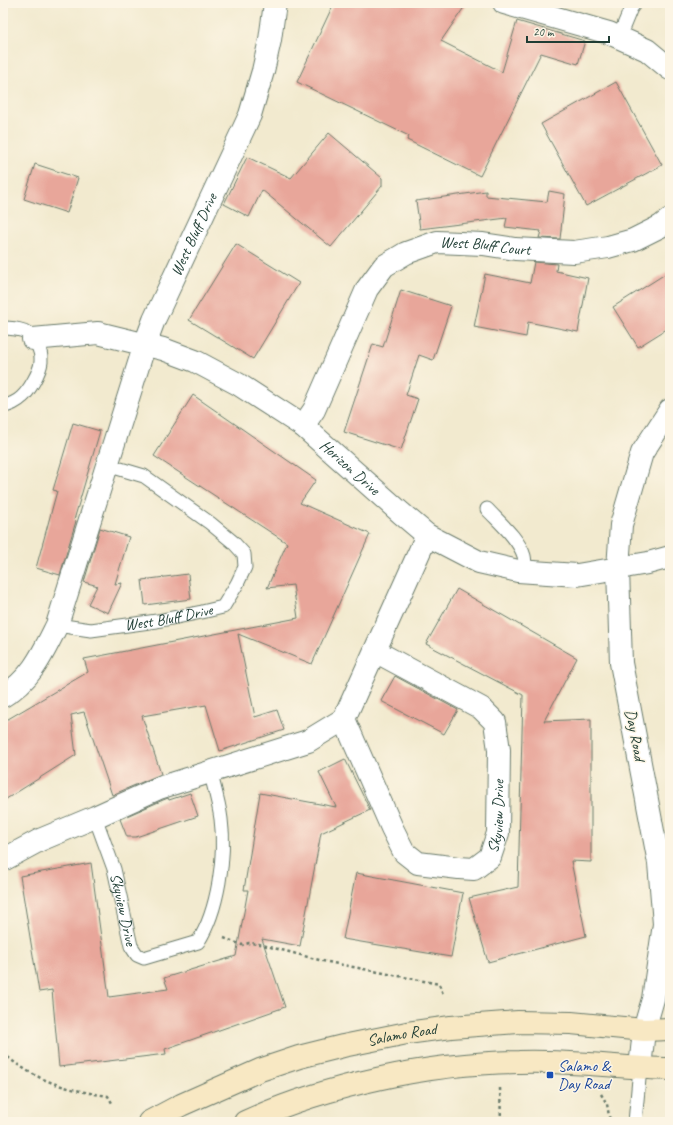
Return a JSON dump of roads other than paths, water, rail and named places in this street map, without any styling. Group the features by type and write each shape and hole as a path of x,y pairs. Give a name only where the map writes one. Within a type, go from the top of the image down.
{"main road":[{"name":"Salamo Road","path":"149,1122 187,1102 260,1070 299,1057 407,1033 451,1027 518,1022 570,1023 644,1030 670,1029"},
{"path":"245,1122 309,1098 387,1077 430,1070 518,1062 600,1064 670,1069"}],"street":[{"name":"West Bluff Drive","path":"3,696 13,690 28,676 40,659 57,625 145,344 154,320 250,115 263,71 270,40 275,3"},
{"path":"504,3 609,33 647,50 670,69"},
{"name":"West Bluff Court","path":"303,426 314,410 367,289 384,266 406,253 437,242 483,244 515,249 574,252 608,247 633,240 661,226 670,219"},
{"name":"Horizon Drive","path":"33,339 98,334 163,349 195,361 238,384 303,426 401,513 427,534 479,562 518,571 577,575 648,563 670,557"},
{"name":"Day Road","path":"640,1068 644,1030 653,999 664,924 659,863 621,663 618,568 621,525 642,453 670,410"},
{"path":"3,860 40,840 96,817 159,788 308,741 344,720 427,534"},
{"name":"Skyview Drive","path":"344,720 404,852 418,863 474,869 490,857 498,833 500,750 495,722 481,708 375,651"}],"lane":[{"path":"619,37 631,8 635,3"},
{"path":"3,328 26,332 33,339 39,349 41,363 34,382 22,398 7,406 3,406"},
{"name":"West Bluff Drive","path":"57,625 91,630 157,621 223,606 237,584 245,567 244,554 233,542 210,523 144,476 107,465"},
{"path":"487,509 508,531 517,544 524,556 525,571"},
{"name":"Skyview Drive","path":"96,817 114,869 131,946 137,955 144,958 198,942 205,930 216,893 223,855 221,819 210,771"},
{"path":"635,1122 640,1068"}],"place":[{"name":"Salamo & Day Road","path":"550,1075"}]}
